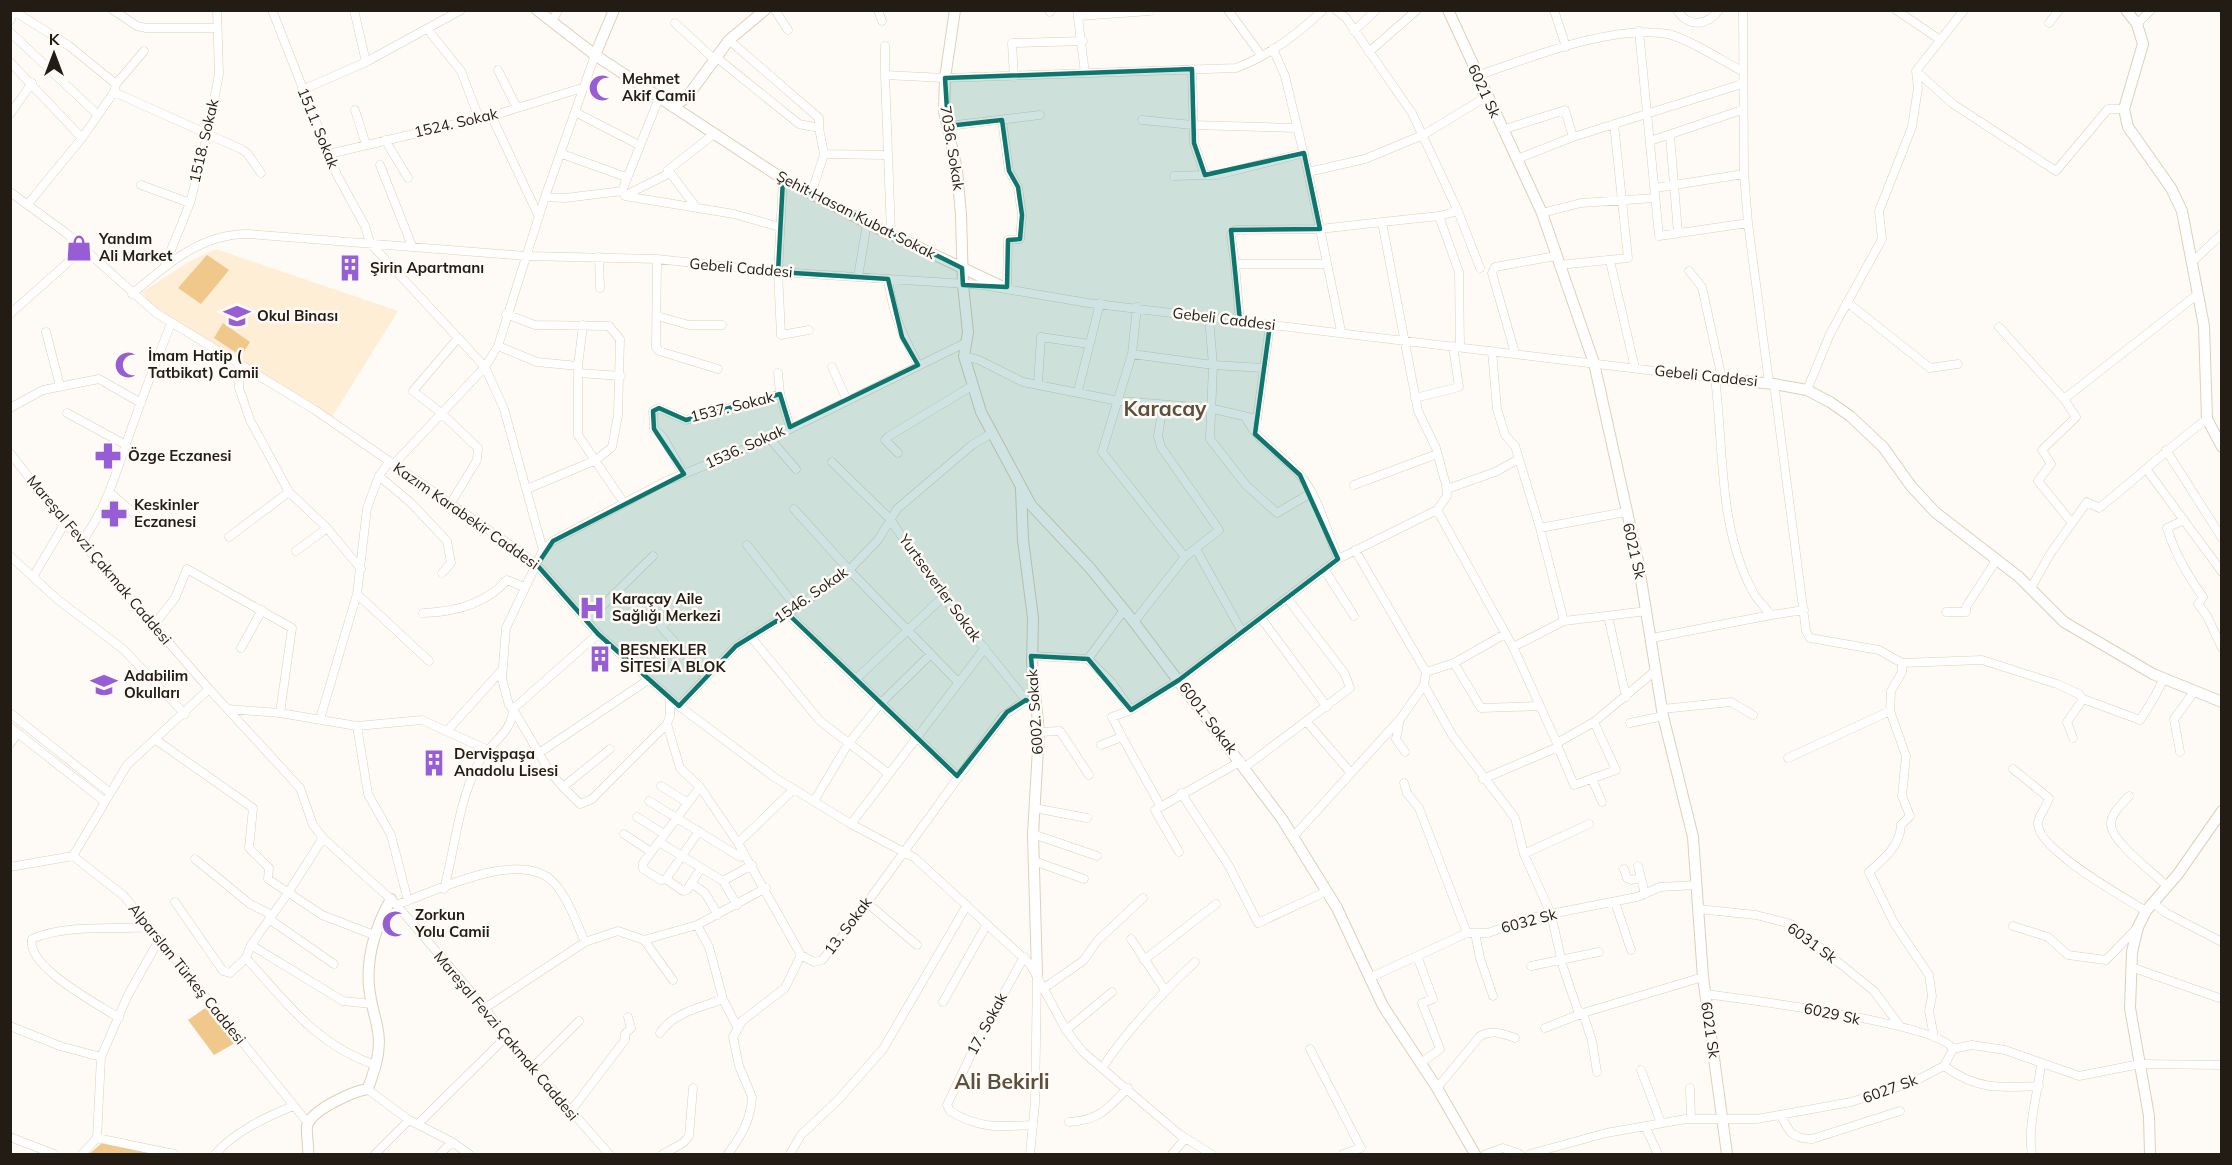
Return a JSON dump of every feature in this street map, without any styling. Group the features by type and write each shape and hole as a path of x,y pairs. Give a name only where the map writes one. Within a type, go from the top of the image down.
{"street":[{"path":"113,10 141,27 217,28"},
{"name":"1518. Sokak","path":"164,266 190,203 208,132 219,74 217,10"},
{"name":"1511. Sokak","path":"272,10 302,90 346,193 365,226 370,243"},
{"path":"354,10 366,62"},
{"path":"302,90 366,62 461,10"},
{"name":"Şehit Hasan Kubat Sokak","path":"537,10 595,56 783,179 867,223 1005,288"},
{"path":"552,22 558,10"},
{"path":"321,719 357,594 367,508 379,477 486,367 498,346 506,314 545,196 562,154 582,88 614,10"},
{"path":"673,107 687,97 729,40 765,10"},
{"path":"776,10 788,30"},
{"path":"878,10 882,21"},
{"name":"7036. Sokak","path":"955,10 945,78 944,111 958,181 963,285"},
{"path":"1085,73 1078,13 1150,10"},
{"path":"1228,10 1261,55"},
{"path":"885,75 945,78 1236,68 1273,49 1303,29 1323,10"},
{"path":"1336,10 1346,18 1412,112 1458,212 1480,268"},
{"path":"1353,31 1377,10"},
{"path":"1369,52 1417,10"},
{"name":"6021 Sk","path":"1448,10 1476,76 1542,213 1594,363 1647,611 1662,712 1693,837 1703,977 1727,1155"},
{"path":"1554,10 1566,47"},
{"path":"1677,10 1684,20 1700,24 1710,20 1719,10"},
{"path":"1743,10 1742,110 1748,223 1806,631 1810,638 1879,650 1902,663 1982,660 2057,684 2079,694 2083,699 2140,720 2154,699 2163,678"},
{"path":"1896,10 1939,39"},
{"path":"1807,390 1830,334 1882,239 1880,211 1912,127 1918,88 1916,71 1964,10"},
{"path":"2049,23 2059,10"},
{"path":"2126,10 2137,24 2143,44 2124,109 2128,127 2172,188 2182,211 2204,326 2207,419 2222,447"},
{"path":"2137,24 2151,10"},
{"path":"10,21 13,11 68,45 115,88 247,153 261,173"},
{"path":"675,23 716,59 800,124 819,128"},
{"path":"428,30 461,71 479,118"},
{"path":"1476,76 1566,47 1639,31 1670,35 1742,71"},
{"path":"1639,31 1659,236 1748,223"},
{"path":"10,32 98,115"},
{"path":"729,40 819,118 825,154 811,195"},
{"path":"1014,76 1012,43 1083,41"},
{"path":"885,46 886,155 891,233"},
{"path":"1273,49 1285,76 1298,128 1341,332"},
{"path":"28,204 82,138 115,88 144,51"},
{"path":"10,62 82,138"},
{"path":"1192,69 1194,143 1205,174"},
{"path":"498,70 517,108"},
{"path":"1916,71 1953,104 2056,171 2108,110 2124,109"},
{"path":"10,114 32,83"},
{"path":"1517,159 1573,137 1742,84"},
{"name":"1524. Sokak","path":"329,154 491,115 582,88"},
{"path":"1308,172 1365,159 1423,135 1486,97"},
{"path":"623,193 626,177 660,98"},
{"path":"355,110 366,145"},
{"path":"1503,130 1565,110 1573,137"},
{"path":"1650,141 1742,110"},
{"path":"575,112 639,145"},
{"path":"491,115 539,217"},
{"path":"948,126 1040,116"},
{"path":"1002,120 1009,171 1018,188 1022,215 1020,239 1008,240 1005,288"},
{"path":"1142,120 1192,125 1298,128"},
{"path":"1515,353 1492,273 1495,267 1557,260 1610,261 1628,258 1614,124"},
{"path":"623,193 669,172 714,134"},
{"path":"1670,136 1678,233"},
{"path":"385,140 408,178"},
{"path":"1174,176 1217,175 1304,153"},
{"path":"562,154 626,177"},
{"path":"825,154 886,155"},
{"path":"380,165 412,246"},
{"path":"669,172 696,207"},
{"path":"1655,188 1744,174"},
{"path":"783,179 778,272 781,335 809,330"},
{"path":"141,184 190,203"},
{"path":"545,196 565,198 623,193 734,214 780,227"},
{"name":"Kazım Karabekir Caddesi","path":"11,195 28,204 84,248 132,294 171,323 315,410 452,502 537,565 598,634 679,706 794,789 851,824 906,851 1024,957 1037,974 1066,1030 1083,1052 1128,1088 1185,1139 1211,1155"},
{"path":"1542,213 1581,203 1655,198"},
{"path":"1240,321 1231,235 1236,230 1320,229 1458,212"},
{"path":"1415,398 1459,387 1457,346 1459,272 1439,216"},
{"path":"1161,807 1112,717 1131,710 1179,680 1338,559 1437,510 1447,496 1437,454 1415,398 1382,222"},
{"path":"858,277 867,223"},
{"name":"Gebeli Caddesi","path":"132,294 164,266 195,247 228,234 526,256 657,259 778,272 1005,288 1051,298 1137,307 1209,318 1403,339 1718,379 1772,383 1807,390 1850,416 1883,447 1911,486 1935,512 1997,559 2031,588 2064,622 2119,657 2194,692 2222,702"},
{"path":"2192,262 2222,234"},
{"path":"370,243 486,367 504,409 543,550 506,628 501,671 509,705 539,753 580,804 592,799 667,724 670,716 670,699"},
{"path":"10,314 84,248"},
{"path":"598,257 600,288"},
{"path":"657,259 656,346 659,351 718,369"},
{"path":"1610,261 1635,368"},
{"path":"1234,264 1326,264"},
{"path":"1689,272 1702,287 1718,379 1729,522 1739,560 1752,591 1771,615"},
{"path":"888,279 892,306 902,338 918,365"},
{"name":"6001. Sokak","path":"963,285 968,333 964,356 972,386 992,433 1031,505 1090,568 1134,622 1243,764 1293,837 1327,891 1390,1019 1437,1088 1475,1155"},
{"path":"2064,399 2198,294"},
{"path":"1847,302 1930,368 1958,364"},
{"path":"1078,391 1100,303"},
{"path":"1137,307 1132,354 1102,452 1185,557"},
{"path":"506,314 535,325 609,326 620,339 621,376 612,447 596,460 527,489"},
{"path":"657,316 689,325 722,325"},
{"path":"1209,318 1213,365 1209,408 1210,439 1246,485 1277,513 1311,493"},
{"path":"83,540 99,518 110,492 171,323"},
{"path":"583,325 579,370 578,435 624,503"},
{"path":"964,356 979,360 1011,378 1119,401 1209,408 1257,419 1270,325"},
{"path":"1999,327 2064,399 2076,417 2042,450 2051,464 2038,481 2072,523"},
{"path":"46,332 60,386"},
{"path":"1038,383 1041,336 1089,344"},
{"path":"452,502 479,452 441,412 413,391 458,338"},
{"name":"1536. Sokak","path":"543,550 571,530 683,473 770,439 790,427 965,343"},
{"path":"498,346 537,362 621,376"},
{"path":"1492,351 1497,409 1505,435 1515,446 1540,528 1564,621"},
{"path":"1132,354 1213,365 1264,368"},
{"path":"239,364 239,387 250,420 289,492 327,528 361,569"},
{"path":"832,367 847,400"},
{"path":"778,373 780,394"},
{"path":"10,408 43,390 99,379 141,403"},
{"path":"897,453 885,440 889,436 972,386"},
{"name":"1537. Sokak","path":"683,473 663,437 654,429 653,411 659,408 686,420 780,394 790,427"},
{"path":"1134,622 1185,557 1219,530 1161,447 1158,436 1163,405"},
{"path":"67,413 126,445"},
{"path":"1246,418 1253,433 1300,475 1311,493 1338,559"},
{"path":"2031,588 2050,554 2087,502 2099,508 2147,470 2166,450 2207,419"},
{"name":"1546. Sokak","path":"679,706 729,652 750,636 788,614 849,570 878,540 897,509 972,445 992,433"},
{"path":"770,439 796,469"},
{"path":"2166,450 2222,538"},
{"name":"Mareşal Fevzi Çakmak Caddesi","path":"10,453 65,523 83,540 209,689 300,788 313,825 322,838 394,902 485,1008 532,1068 609,1155"},
{"path":"1354,485 1437,454"},
{"path":"1447,489 1494,472 1519,459"},
{"name":"Yurtseverler Sokak","path":"832,462 890,519 943,597 1031,703"},
{"path":"2147,470 2222,572"},
{"path":"379,477 411,503 447,540 451,563 442,573"},
{"name":"6002. Sokak","path":"1021,486 1023,540 1033,618 1031,703 1039,732 1033,834 1037,974"},
{"path":"110,492 145,523"},
{"path":"229,537 289,492"},
{"path":"794,509 849,570 958,682"},
{"path":"1437,510 1513,647 1574,785 1616,770 1594,722"},
{"path":"1540,528 1625,512"},
{"path":"2184,520 2167,528 2173,549 2185,572 2203,597 2198,604 2207,616 2222,648"},
{"path":"33,577 65,523"},
{"path":"296,551 327,528"},
{"path":"747,545 796,607"},
{"path":"1196,549 1242,632"},
{"path":"1293,837 1401,717 1424,685 1426,672 1355,550"},
{"path":"10,556 123,649 185,714"},
{"path":"588,620 653,556"},
{"path":"1946,612 1966,612 1966,607 1997,559"},
{"path":"154,625 175,598 187,568 292,628 280,713"},
{"path":"1324,569 1354,616"},
{"path":"423,613 478,603 496,593 507,580 524,587"},
{"path":"357,594 429,662"},
{"path":"856,678 943,597"},
{"path":"1179,852 1155,810 1181,793 1243,764 1307,722 1350,688 1345,674 1287,598"},
{"path":"241,648 262,610"},
{"path":"1088,659 1124,610"},
{"path":"1652,638 1804,610"},
{"path":"1513,647 1564,621 1647,611"},
{"path":"788,614 957,776"},
{"path":"674,615 661,627 707,678"},
{"path":"1608,616 1626,697"},
{"path":"1261,618 1328,707"},
{"path":"444,888 464,800 478,764 513,721 513,709 598,634"},
{"path":"1426,672 1454,663 1505,634"},
{"path":"750,636 813,714 848,744 889,774"},
{"path":"851,824 985,648"},
{"path":"814,801 848,744 881,704 931,654"},
{"path":"1032,656 1088,659 1123,696 1131,710"},
{"path":"1454,663 1480,708 1540,706"},
{"path":"1902,663 1902,672 1891,691 1890,711 1906,756 1902,795 1910,816 1901,825 1901,834 1892,852 1869,872 1894,923 1929,975 1932,996 1929,1011 1934,1037"},
{"path":"447,731 501,671"},
{"path":"1483,779 1558,745 1594,722 1655,671"},
{"path":"539,753 648,680"},
{"path":"1424,685 1452,735 1483,779 1515,818 1524,854 1551,914 1562,960 1592,1041 1597,1072"},
{"path":"10,867 73,856 109,792 128,765 185,714 209,689"},
{"path":"2181,752 2174,719 2194,692"},
{"path":"2073,738 2067,722 2083,699"},
{"path":"1630,723 1662,712 1731,702 1753,715"},
{"name":"13. Sokak","path":"738,1029 742,1021 785,988 801,955 814,962 822,960 906,851 957,776 1003,716 1031,703"},
{"path":"228,709 280,713 357,726 422,720 488,750"},
{"path":"1788,758 1890,711"},
{"path":"10,713 109,792"},
{"path":"1401,717 1396,739 1405,752"},
{"path":"1307,722 1350,772"},
{"path":"667,724 680,768 700,788 738,843 766,888 801,955"},
{"path":"357,726 368,794 391,835 408,901"},
{"path":"10,727 104,801"},
{"path":"1039,732 1060,731 1089,775"},
{"path":"10,744 18,733"},
{"path":"1101,745 1122,737"},
{"path":"156,740 253,808 249,848 269,868 268,879 322,915 374,935"},
{"path":"565,785 610,748"},
{"path":"2013,769 2049,798 2038,822 2040,836 2065,859 2149,907 2166,913 2222,942"},
{"path":"1592,778 1602,802"},
{"path":"1404,783 1407,793 1419,808 1471,933 1494,996"},
{"path":"661,786 688,803"},
{"path":"700,788 643,863 643,869 661,880 666,879 683,891 701,868"},
{"path":"738,843 794,789"},
{"path":"1181,793 1229,866 1258,923 1327,891"},
{"path":"2129,795 2114,814 2110,825 2114,839 2167,886"},
{"path":"649,801 740,856 744,853"},
{"path":"1034,808 1087,818"},
{"path":"2013,926 2048,937 2068,955 2106,960 2138,927 2149,907 2201,843 2222,811"},
{"path":"637,817 664,834"},
{"path":"1524,854 1589,824"},
{"path":"666,879 699,831"},
{"path":"624,834 651,852"},
{"path":"1033,834 1097,856"},
{"path":"175,902 223,971 230,972 246,958 251,945 288,894 322,838"},
{"path":"659,842 723,881 737,905"},
{"name":"Alparslan Türkeş Caddesi","path":"73,856 124,896 308,1123"},
{"path":"195,859 250,904 334,964"},
{"path":"1034,861 1084,879"},
{"path":"723,881 752,865"},
{"path":"1638,866 1645,894"},
{"path":"308,1155 308,1123 317,1113 330,1105 367,1089 381,1046 372,1004 369,967 374,935 394,902 408,901 503,869 536,872 555,884 585,942"},
{"path":"1624,869 1627,878 1631,880 1641,878"},
{"path":"691,883 705,893 718,915"},
{"name":"6032 Sk","path":"1369,978 1471,933 1488,933 1530,918 1615,902 1645,894 1660,887 1696,885"},
{"path":"485,1008 585,942 618,931 644,940 697,925 766,888"},
{"path":"1044,988 1083,961 1098,940 1143,898"},
{"path":"866,902 917,945"},
{"path":"1615,902 1631,950"},
{"path":"1144,960 1216,904"},
{"path":"790,1155 801,1135 838,1099 883,1049 967,905"},
{"name":"6031 Sk","path":"1698,909 1756,915 1791,924 1874,991 1900,1026"},
{"path":"943,1002 987,924"},
{"path":"697,925 709,947 723,999 738,1029 734,1043 752,1097 752,1105 744,1131 728,1155"},
{"path":"119,1018 46,970 32,951 32,939 41,934 150,927"},
{"path":"2138,927 2132,952 2130,1008 2149,1116 2150,1155"},
{"path":"82,1155 97,1138 101,1057 128,995 160,938"},
{"path":"1131,939 1165,990"},
{"path":"644,940 673,980"},
{"path":"251,945 343,1001 372,1004"},
{"path":"1531,966 1599,952"},
{"path":"1417,956 1433,999 1422,1003 1440,1049 1421,1063"},
{"name":"17. Sokak","path":"1024,957 974,1048 947,1105 950,1112 973,1124 990,1127 1033,1125"},
{"path":"246,958 323,1040 352,1057 375,1065"},
{"path":"1102,1068 1123,1037 1165,990 1195,962"},
{"path":"2131,967 2222,999"},
{"path":"1030,1155 1033,1125 1037,974"},
{"path":"1545,1028 1580,1012 1703,977"},
{"path":"1066,1030 1112,992"},
{"name":"6029 Sk","path":"1705,994 1791,1005 1900,1026 1934,1037 1950,1044 1953,1049"},
{"path":"660,1033 677,1016 723,999"},
{"path":"570,1112 625,1040 625,1034 631,1028 628,1017"},
{"path":"532,1068 579,1021"},
{"path":"10,1026 60,1046 101,1057"},
{"path":"1437,1088 1480,1036 1487,1032 1498,1032 1515,1038"},
{"path":"418,1124 506,1037"},
{"path":"2039,1086 1981,1085 1964,1081 1944,1066 1953,1049 1972,1045 2005,1050 2079,1076 2140,1064 2222,1065"},
{"path":"1310,1049 1360,1148 1343,1155"},
{"path":"2032,1155 2028,1133 2039,1086 2041,1064"},
{"name":"6027 Sk","path":"1530,1155 1606,1133 1691,1118 1757,1119 1851,1102 1911,1083 1944,1066"},
{"path":"1641,1070 1661,1123"},
{"path":"663,1155 689,1136 693,1088"},
{"path":"1069,1122 1090,1120 1102,1114 1128,1088"},
{"path":"1690,1088 1691,1118"},
{"path":"367,1089 409,1120 452,1142 469,1155"},
{"path":"214,1155 227,1141 263,1119 293,1106"},
{"path":"1780,1115 1788,1132 1799,1139 1812,1139 1900,1111"},
{"path":"375,1155 409,1120"},
{"path":"1645,1126 1658,1155"},
{"path":"10,1137 54,1155"},
{"path":"97,1138 174,1155"},
{"path":"1172,1155 1185,1139"},
{"path":"440,1155 452,1142"},
{"path":"1486,1155 1503,1148 1520,1155"}],"highlighted area":[{"path":"1192,69 1194,143 1205,175 1304,153 1320,229 1231,230 1240,321 1270,325 1255,434 1300,475 1338,559 1179,680 1131,710 1088,659 1031,656 1035,706 1026,700 1007,712 957,776 788,614 736,646 679,706 598,634 537,565 553,541 684,474 654,429 653,411 659,408 686,420 780,394 790,427 918,365 902,337 888,279 778,272 783,179 962,268 963,285 1007,287 1008,240 1020,239 1022,215 1018,187 1009,171 1002,120 948,126 945,78"}],"shaded area":[{"path":"216,249 398,311 332,417 152,307 142,292 192,260"},
{"path":"207,255 229,270 201,304 178,288"},
{"path":"223,323 250,342 241,356 214,338"},
{"path":"208,1006 235,1043 214,1055 188,1020"},
{"path":"102,1143 154,1154 89,1154"}],"place":[{"name":"Mehmet Akif Camii","path":"602,88"},
{"name":"Yandım Ali Market","path":"79,248"},
{"name":"Şirin Apartmanı","path":"350,268"},
{"name":"Okul Binası","path":"237,316"},
{"name":"İmam Hatip ( Tatbikat) Camii","path":"128,365"},
{"name":"Özge Eczanesi","path":"108,456"},
{"name":"Keskinler Eczanesi","path":"114,514"},
{"name":"Karaçay Aile Sağlığı Merkezi","path":"592,608"},
{"name":"BESNEKLER SİTESİ A BLOK","path":"600,659"},
{"name":"Adabilim Okulları","path":"104,685"},
{"name":"Dervişpaşa Anadolu Lisesi","path":"434,763"},
{"name":"Zorkun Yolu Camii","path":"395,924"}],"district":[{"name":"Karacay","path":"1165,409"},
{"name":"Ali Bekirli","path":"1002,1082"}]}
